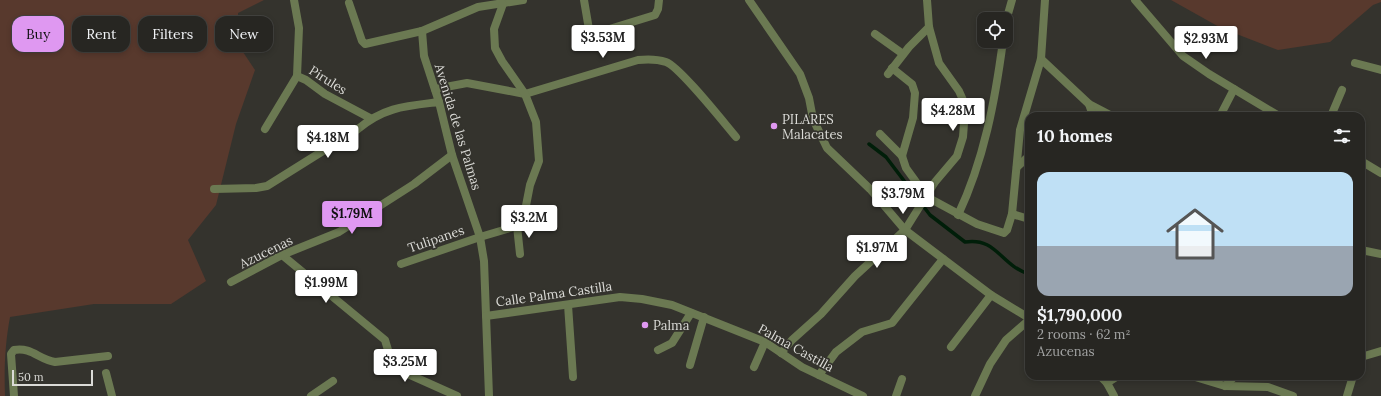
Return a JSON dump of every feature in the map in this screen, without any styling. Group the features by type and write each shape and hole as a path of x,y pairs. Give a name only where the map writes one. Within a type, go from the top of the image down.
{"street":[{"name":"Pirules","path":"294,0 299,28 297,76 306,80 324,94 370,118"},
{"path":"349,3 362,41 365,44 422,31 478,6 503,4 523,0"},
{"path":"584,0 592,47"},
{"path":"590,35 655,15 658,9 659,0"},
{"path":"749,0 800,74 809,98 813,119 827,148 870,189 905,230 991,295 1025,316"},
{"path":"781,353 792,340 821,314 855,276 905,230 927,198 935,182 957,156 963,137 965,110 959,91 939,63 929,27 927,0"},
{"path":"1009,12 1012,0"},
{"path":"1025,112 1041,59 1045,0"},
{"path":"1135,0 1183,56 1273,112"},
{"path":"503,4 494,29 495,48 524,94 536,122 539,161 530,185 524,221 517,226 520,254"},
{"path":"902,156 913,118 915,93 912,84 890,71 903,54 929,27"},
{"name":"Avenida de las Palmas","path":"422,31 424,56 439,102 452,155 480,237 484,261 489,396"},
{"path":"875,34 903,54"},
{"path":"958,215 966,197 983,148 996,92 1002,48"},
{"path":"435,89 466,83 524,94 638,60 651,59 667,62 684,78 736,137"},
{"path":"1041,59 1089,104 1104,112"},
{"path":"1355,63 1381,70"},
{"path":"265,129 297,76"},
{"path":"1222,112 1234,88"},
{"path":"1333,112 1342,90"},
{"path":"214,189 256,188 269,185 358,129 370,118 398,107 439,102"},
{"path":"1089,104 1092,112"},
{"path":"880,134 902,156 906,168 927,198 982,226 1004,233 1007,230 1012,214 1020,130 1025,113"},
{"name":"Azucenas","path":"231,282 282,255 339,232 414,184 452,155"},
{"path":"1017,167 1025,160"},
{"path":"1365,163 1381,173"},
{"path":"1012,214 1025,218"},
{"name":"Tulipanes","path":"401,264 517,226"},
{"path":"1365,251 1381,254"},
{"path":"282,255 385,340 391,360 399,370 457,396"},
{"path":"819,375 836,352 854,337 862,332 892,323 943,259"},
{"path":"951,347 991,295"},
{"name":"Calle Palma Castilla","path":"486,316 620,297 642,299 672,305"},
{"path":"568,305 573,377"},
{"name":"Palma Castilla","path":"672,305 765,342 819,375 863,396"},
{"path":"658,350 672,343 691,313"},
{"path":"690,365 704,317"},
{"path":"975,396 990,364 1006,340 1025,323"},
{"path":"754,367 765,342"},
{"path":"14,396 12,351 26,349 48,361 54,362 108,356"},
{"path":"1365,356 1381,351"},
{"path":"106,373 112,396"},
{"path":"896,396 902,379"},
{"path":"1104,380 1114,396"},
{"path":"1107,383 1112,380"},
{"path":"1205,380 1225,386 1268,387 1293,396"},
{"path":"1225,386 1231,380"},
{"path":"1347,396 1352,380"},
{"path":"311,396 333,382"}],"shaded area":[{"path":"0,0 264,0 238,13 238,16 215,16 215,52 243,52 255,70 236,124 216,205 188,240 206,281 171,304 94,304 10,317 5,356 5,396 0,396"},
{"path":"1171,0 1381,0 1381,2 1373,5 1330,42 1278,50 1221,28"}],"waterway":[{"path":"869,144 886,157 930,215 965,242 976,242 992,248 1019,270 1025,272"}],"place":[{"name":"PILARES Malacates","path":"774,126"},
{"name":"Palma","path":"645,325"}]}
